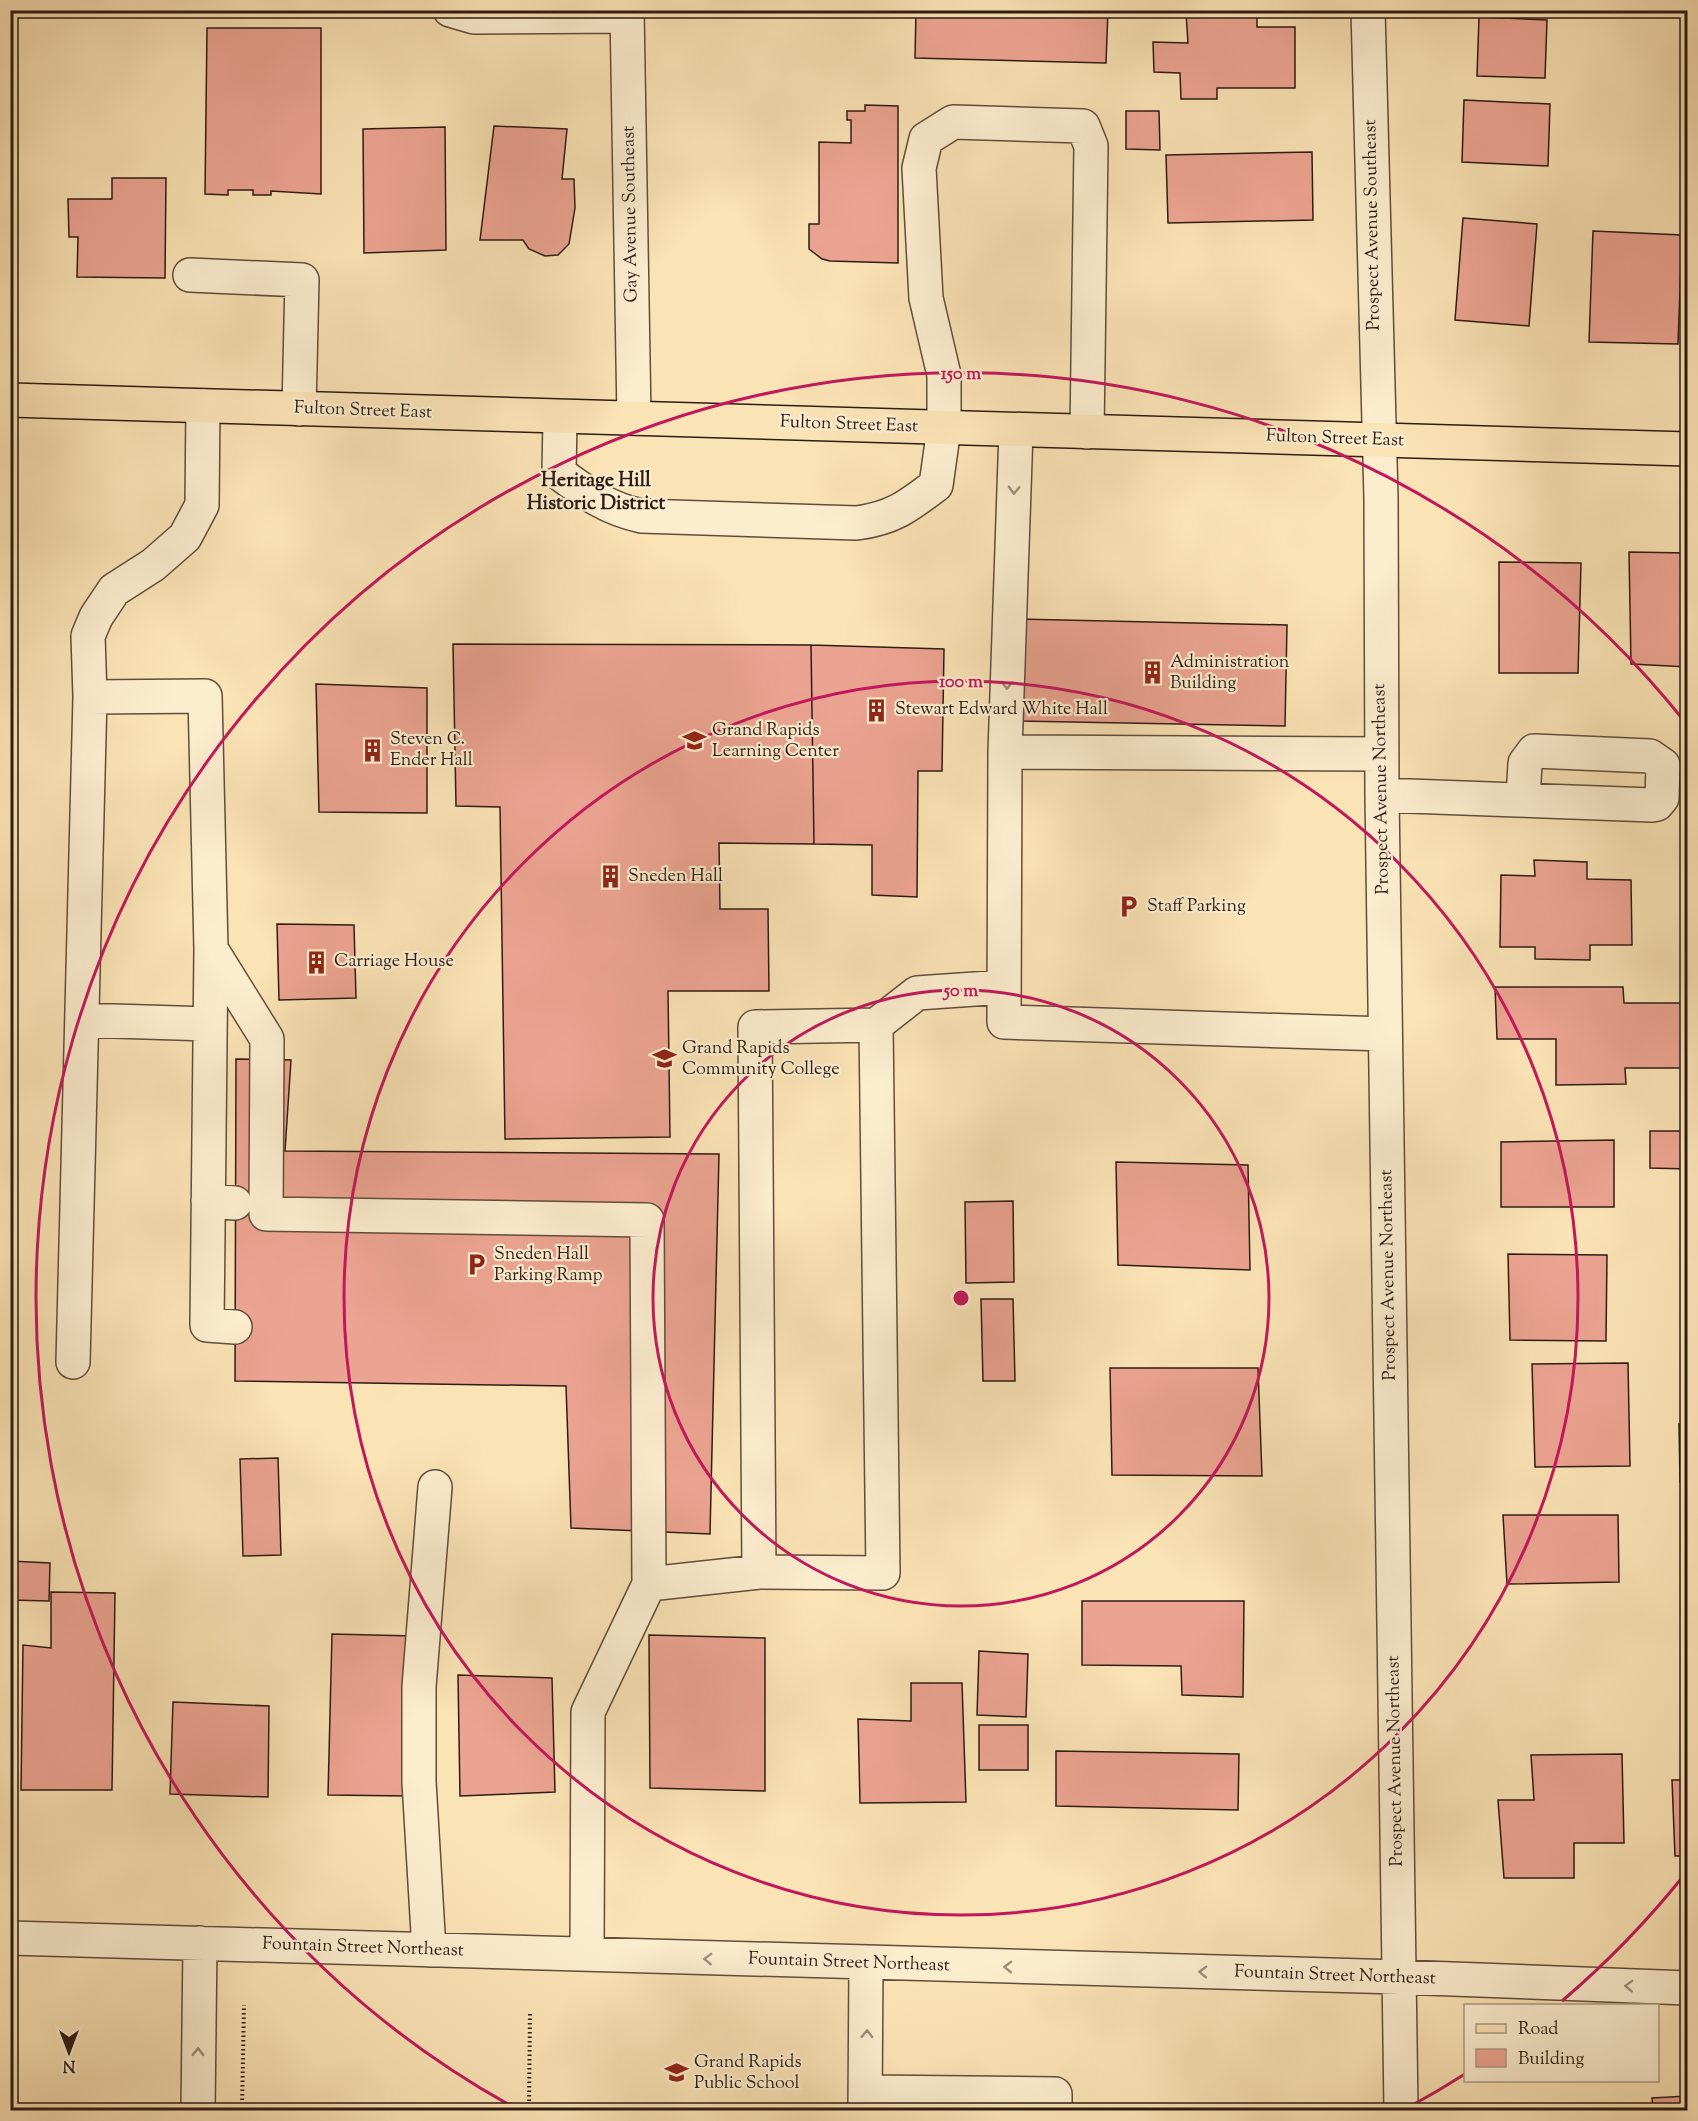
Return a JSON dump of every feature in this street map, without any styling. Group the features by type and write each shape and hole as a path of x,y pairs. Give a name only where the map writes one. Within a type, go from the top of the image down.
{"main road":[{"name":"Fulton Street East","path":"10,400 1688,449"}],"street":[{"path":"450,10 474,17 627,13"},
{"name":"Prospect Avenue Southeast","path":"1368,10 1379,440"},
{"name":"Gay Avenue Southeast","path":"627,13 634,418"},
{"path":"560,417 559,473 596,501 618,511 642,516 845,522 880,520 901,512 936,485 944,428 944,375 926,298 919,168 926,139 953,122 1083,126 1091,146 1087,432"},
{"path":"190,274 302,280 299,409"},
{"path":"73,1362 90,697 88,636 96,617 114,591 153,565 185,537 202,505 203,406"},
{"path":"1016,431 1005,752 1004,1022 1385,1034"},
{"name":"Prospect Avenue Northeast","path":"1379,440 1381,754 1401,2110"},
{"path":"90,697 205,696 211,949 209,1024 222,1202 207,1325 235,1327"},
{"path":"1005,752 1381,754"},
{"path":"1382,795 1523,800"},
{"path":"211,949 267,1039 266,1214 647,1220 649,1584 588,1712 587,1954"},
{"path":"759,1572 755,1027 876,1025 917,993 1004,987"},
{"path":"82,1020 209,1024"},
{"path":"649,1584 759,1572 883,1573 876,1025"},
{"path":"429,1950 419,1782 419,1687 435,1487"},
{"name":"Fountain Street Northeast","path":"10,1938 866,1964 1399,1977 1688,1988"},
{"path":"198,2110 200,1943"},
{"path":"866,1964 865,2101 1055,2094 1055,2110"}],"path":[{"path":"243,2005 242,2110 286,2110"},
{"path":"528,2110 530,2013"}],"building":[{"path":"916,10 1108,10 1106,63 915,58"},
{"path":"1186,13 1257,13 1257,27 1295,27 1295,88 1217,88 1217,99 1181,99 1180,73 1154,72 1153,42 1188,43"},
{"path":"1479,17 1547,20 1545,78 1477,76"},
{"path":"207,28 321,28 321,194 271,191 271,195 253,195 253,190 228,190 228,195 205,194"},
{"path":"1464,100 1550,104 1548,166 1462,162"},
{"path":"865,105 898,106 898,263 830,261 822,259 809,249 809,224 819,224 819,142 851,143 851,120 847,120 847,111 865,111"},
{"path":"1126,111 1159,111 1160,150 1126,149"},
{"path":"494,126 567,129 562,179 574,179 575,208 569,244 558,255 545,256 529,249 523,240 480,240"},
{"path":"445,127 446,250 364,253 363,129"},
{"path":"1312,152 1313,220 1168,223 1166,155"},
{"path":"112,178 166,178 165,278 77,277 78,237 69,237 68,199 112,199"},
{"path":"1463,218 1537,224 1529,326 1455,320"},
{"path":"1593,231 1682,235 1678,344 1589,342"},
{"path":"1629,552 1688,553 1688,667 1631,664"},
{"path":"1499,562 1581,563 1578,673 1499,673"},
{"name":"Administration Building","path":"1018,619 1287,625 1285,726 1019,721"},
{"name":"Sneden Hall","path":"453,644 811,645 814,844 719,843 720,909 768,909 769,991 668,991 670,1137 505,1139 500,807 456,806"},
{"name":"Stewart Edward White Hall","path":"811,645 944,649 942,771 918,771 917,897 872,895 872,845 814,844"},
{"name":"Steven C. Ender Hall","path":"316,684 427,688 427,813 319,812"},
{"path":"1534,860 1587,862 1587,879 1631,880 1632,945 1590,945 1590,960 1535,959 1535,947 1500,947 1501,875 1535,876"},
{"name":"Carriage House","path":"277,924 354,925 356,998 279,1000"},
{"path":"1495,987 1623,987 1624,1003 1688,1003 1688,1068 1625,1068 1626,1084 1556,1085 1556,1039 1497,1039"},
{"name":"Sneden Hall Parking Ramp","path":"236,1059 291,1060 285,1151 719,1154 710,1534 571,1528 566,1386 235,1381"},
{"path":"1650,1131 1688,1131 1688,1169 1650,1168"},
{"path":"1614,1140 1614,1207 1501,1207 1501,1142"},
{"path":"1116,1162 1248,1165 1250,1270 1118,1265"},
{"path":"1013,1201 1014,1282 966,1283 965,1202"},
{"path":"1508,1254 1607,1255 1606,1341 1510,1340"},
{"path":"981,1299 1013,1299 1015,1381 983,1381"},
{"path":"1628,1363 1630,1466 1535,1467 1532,1364"},
{"path":"1110,1368 1258,1368 1262,1476 1112,1475"},
{"path":"1679,1424 1688,1424 1688,1482 1680,1482"},
{"path":"278,1458 281,1555 243,1556 240,1459"},
{"path":"1503,1515 1618,1515 1619,1582 1507,1584"},
{"path":"10,1561 50,1563 49,1601 10,1600"},
{"path":"51,1592 115,1593 112,1790 21,1790 23,1645 51,1648"},
{"path":"1082,1601 1244,1601 1243,1697 1182,1695 1181,1666 1082,1665"},
{"path":"332,1634 413,1636 409,1796 328,1795"},
{"path":"649,1635 765,1638 765,1791 650,1788"},
{"path":"979,1651 1028,1654 1026,1717 977,1715"},
{"path":"458,1675 552,1678 555,1792 460,1796"},
{"path":"911,1683 962,1683 966,1802 860,1803 858,1719 911,1721"},
{"path":"173,1702 269,1706 268,1797 170,1794"},
{"path":"979,1725 1028,1725 1028,1770 979,1770"},
{"path":"1056,1751 1239,1754 1238,1810 1056,1806"},
{"path":"1622,1754 1624,1843 1574,1843 1574,1878 1504,1878 1498,1800 1534,1800 1531,1755"},
{"path":"1672,1780 1688,1780 1688,1856 1675,1856"},
{"path":"1688,2096 1688,2110 1653,2110 1652,2098"}],"place":[{"name":"Administration Building","path":"1152,673"},
{"name":"Stewart Edward White Hall","path":"877,710"},
{"name":"Grand Rapids Learning Center","path":"694,741"},
{"name":"Steven C. Ender Hall","path":"372,750"},
{"name":"Sneden Hall","path":"610,877"},
{"name":"Staff Parking","path":"1129,907"},
{"name":"Carriage House","path":"316,962"},
{"name":"Grand Rapids Community College","path":"664,1059"},
{"name":"Sneden Hall Parking Ramp","path":"476,1265"},
{"name":"Grand Rapids Public School","path":"676,2073"}],"district":[{"name":"Heritage Hill Historic District","path":"596,492"}]}
